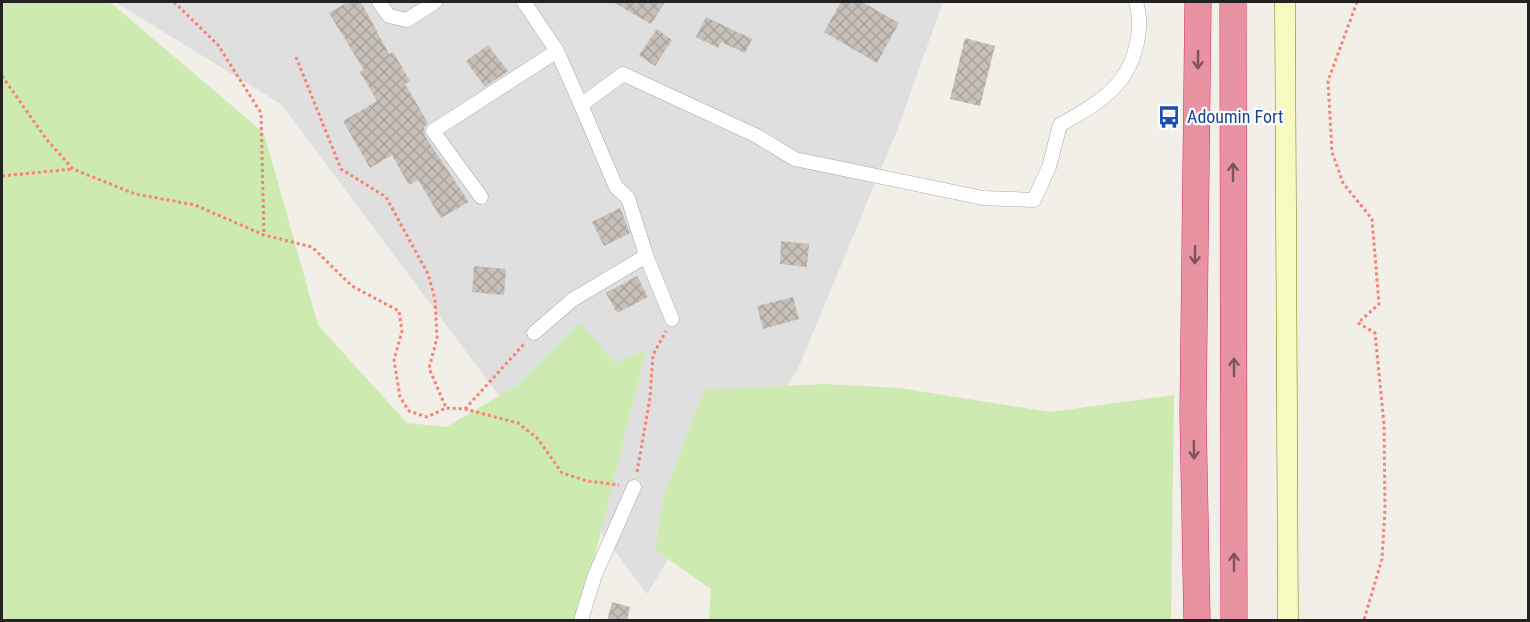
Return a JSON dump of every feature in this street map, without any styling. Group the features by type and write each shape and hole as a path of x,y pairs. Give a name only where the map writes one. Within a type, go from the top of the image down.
{"highway":[{"path":"1187,2 1198,31"},
{"path":"1197,621 1193,414 1198,2"},
{"path":"1234,5 1234,621"}],"main road":[{"path":"1285,2 1288,621"}],"street":[{"path":"379,2 389,16 407,20 435,2"},
{"path":"524,2 557,51 616,187 628,198 646,256 672,319"},
{"path":"581,105 623,74 757,135 795,159 983,198 1034,200 1049,167 1060,125 1098,103 1120,83 1129,66 1140,30 1136,2"},
{"path":"481,197 434,131 557,51"},
{"path":"534,333 572,300 646,256"},
{"path":"581,621 595,575 634,487"}],"path":[{"path":"174,2 218,45 261,113 264,235"},
{"path":"1357,2 1328,81 1332,152 1343,183 1372,219 1378,304 1358,323 1375,333 1384,424 1382,559 1364,621"},
{"path":"296,57 341,170 386,196 428,274 435,299 437,338 429,368 446,408"},
{"path":"2,76 47,140 73,168 135,194 195,205 264,235 312,247 352,286 399,311 402,331 394,360 400,397 409,411 427,417 446,408 465,409 518,423 538,439 562,473 587,481 634,487 650,398 653,355 672,319"},
{"path":"2,176 73,168"},
{"path":"465,409 534,333"}],"shaded area":[{"path":"115,2 943,2 898,128 797,371 694,517 647,594 281,104"}],"green space":[{"path":"2,2 110,2 264,133 318,325 407,423 446,427 516,386 580,323 615,363 646,350 581,612 584,620 2,620"},
{"path":"824,384 900,388 1050,412 1174,395 1171,620 709,620 711,589 655,550 663,498 704,390"}],"building":[{"path":"348,2 361,2 389,54 393,52 410,81 405,84 428,123 424,127 425,136 469,202 441,218 418,180 409,185 392,155 370,168 343,121 377,101 360,72 364,70 329,13"},
{"path":"613,2 665,2 651,24"},
{"path":"841,2 862,2 899,23 877,63 824,32"},
{"path":"706,17 752,39 745,53 721,42 718,48 696,37"},
{"path":"657,29 672,40 655,66 639,55"},
{"path":"965,38 995,46 980,106 950,99"},
{"path":"488,45 508,71 485,87 466,61"},
{"path":"620,208 630,233 604,246 592,222"},
{"path":"781,241 809,244 807,267 780,264"},
{"path":"474,266 506,269 504,295 472,292"},
{"path":"637,276 648,297 617,313 606,293"},
{"path":"793,297 799,319 763,329 757,306"},
{"path":"612,602 630,607 627,621 607,621"}],"place":[{"name":"Adoumin Fort","path":"1169,117"}]}
